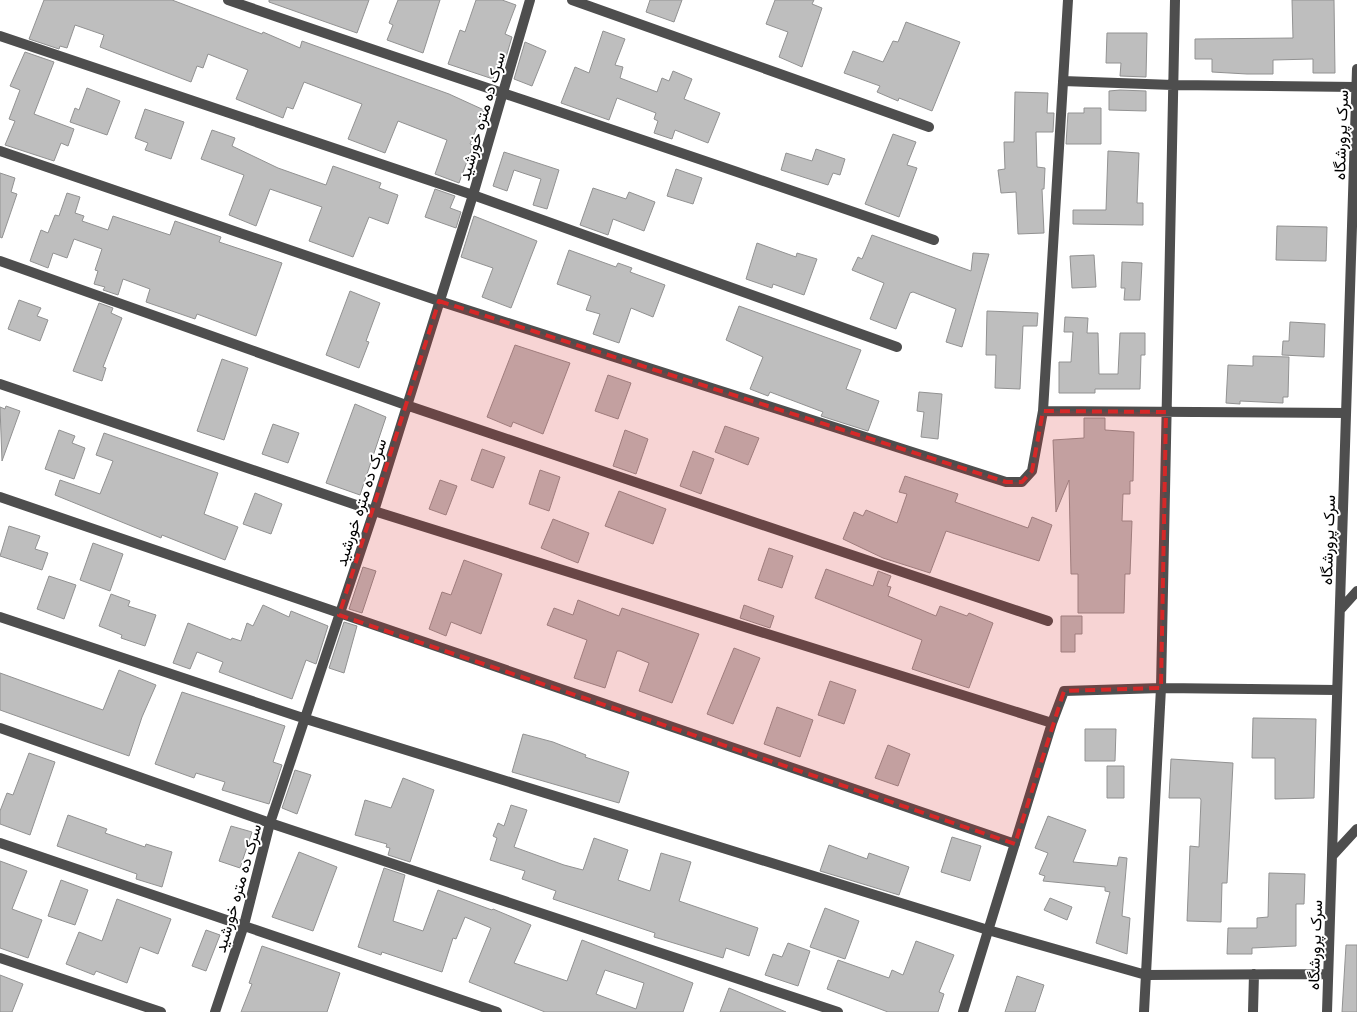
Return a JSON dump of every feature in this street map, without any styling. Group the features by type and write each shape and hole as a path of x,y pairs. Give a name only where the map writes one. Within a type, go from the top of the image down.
{"street":[{"path":"228,0 503,94 726,167 934,240"},
{"name":"سرک ده متره خورشید","path":"215,1012 244,926 270,823 374,511 473,195 530,0"},
{"path":"572,0 929,127"},
{"path":"0,151 439,301 1006,482 1022,482 1032,471 1043,411 1068,0"},
{"path":"1144,1012 1161,688 1174,0"},
{"path":"0,36 473,195 897,347"},
{"name":"سرک پرورشگاه","path":"1327,1012 1357,69"},
{"path":"1063,81 1356,93"},
{"path":"0,261 406,405 1048,620"},
{"path":"1348,359 1357,348"},
{"path":"0,384 374,511 1052,723"},
{"path":"1043,411 1346,414"},
{"path":"0,498 1015,844"},
{"path":"1340,610 1357,591"},
{"path":"0,616 306,719 988,930 1146,975 1328,974"},
{"path":"963,1012 1052,723 1064,691 1161,688 1337,690"},
{"path":"0,728 270,823 838,1012"},
{"path":"1332,856 1357,829"},
{"path":"0,843 497,1012"},
{"path":"0,958 162,1012"},
{"path":"1252,1012 1254,974"}],"highlighted area":[{"path":"439,301 1006,482 1022,482 1032,471 1043,411 1166,412 1161,688 1064,691 1015,844 339,615"}],"building":[{"path":"44,0 172,0 262,34 263,32 300,48 302,41 449,94 484,110 470,144 473,145 459,183 435,174 447,140 398,121 385,153 348,139 362,104 304,82 293,109 287,107 283,118 236,99 248,70 208,54 203,68 197,66 191,82 100,47 104,35 75,25 67,48 60,46 59,49 29,39"},
{"path":"269,0 369,0 357,33 269,2"},
{"path":"398,0 440,0 423,53 387,40 393,25 389,23"},
{"path":"476,0 502,0 516,5 505,34 512,37 501,74 495,72 493,79 448,64 460,30 465,32"},
{"path":"650,0 682,0 674,22 646,12"},
{"path":"775,0 814,0 812,4 822,8 802,67 779,57 788,32 766,24"},
{"path":"1292,0 1334,0 1335,73 1313,73 1313,59 1273,60 1273,74 1247,74 1212,72 1212,59 1195,59 1195,39 1293,38"},
{"path":"906,22 960,42 932,111 899,98 898,101 877,92 880,86 844,73 853,51 883,62 893,41 898,42"},
{"path":"603,31 625,39 615,65 623,67 620,78 657,92 662,78 669,81 673,71 692,79 684,99 720,113 708,143 675,130 672,139 654,133 658,121 654,119 656,113 617,98 609,120 561,103 575,67 589,73"},
{"path":"1107,33 1147,33 1146,77 1120,76 1121,63 1106,63"},
{"path":"525,42 546,51 532,86 514,79"},
{"path":"25,52 54,62 34,114 74,129 68,146 61,143 54,161 5,145 15,121 9,119 20,90 10,86"},
{"path":"87,88 120,101 107,135 70,122 75,108 79,110"},
{"path":"1109,91 1146,91 1146,111 1109,110"},
{"path":"1015,92 1048,93 1047,113 1054,113 1053,132 1036,132 1037,167 1045,168 1044,189 1042,189 1044,233 1018,234 1016,192 1001,193 998,170 1005,169 1004,142 1014,142"},
{"path":"1084,108 1101,108 1101,144 1066,144 1068,113 1084,113"},
{"path":"145,109 184,122 171,159 145,150 148,143 135,138"},
{"path":"212,130 235,138 232,146 278,168 326,185 333,166 381,183 379,188 398,195 388,224 369,217 353,257 309,241 322,207 270,189 256,226 229,215 244,175 201,159"},
{"path":"893,134 916,142 907,165 917,168 899,217 865,204"},
{"path":"816,149 845,159 840,175 833,173 828,185 781,170 786,153 812,161"},
{"path":"1108,151 1139,153 1137,203 1143,203 1143,225 1073,224 1073,210 1106,210"},
{"path":"504,152 559,170 547,209 533,205 541,179 514,170 507,191 493,186"},
{"path":"676,169 702,178 693,204 667,196"},
{"path":"0,173 15,178 11,192 17,194 2,238 0,237"},
{"path":"593,188 626,199 629,192 655,202 644,231 613,219 608,235 580,225"},
{"path":"435,189 455,196 450,208 461,212 456,228 425,217"},
{"path":"67,193 80,197 75,213 84,216 82,221 108,230 113,216 170,235 175,221 221,237 219,242 282,263 256,336 197,314 195,319 146,302 150,289 123,279 118,295 103,290 105,287 94,284 98,271 95,270 102,249 74,239 67,258 53,253 48,268 30,261 41,230 48,233 55,215 59,216"},
{"path":"474,216 537,241 511,308 482,297 493,268 461,257"},
{"path":"1277,226 1327,227 1326,261 1276,260"},
{"path":"872,235 971,271 973,253 989,254 962,347 946,342 956,309 913,292 910,293 896,329 870,319 884,283 852,270 858,257 862,259"},
{"path":"757,243 796,257 797,253 817,259 804,295 773,284 772,288 746,279"},
{"path":"569,250 616,267 618,263 632,268 630,272 665,285 653,317 631,308 619,343 593,334 600,314 586,310 591,296 557,284"},
{"path":"1094,255 1096,287 1072,288 1070,256"},
{"path":"1122,262 1142,263 1140,300 1124,300 1125,288 1121,288"},
{"path":"350,291 380,303 366,341 369,342 359,368 326,355"},
{"path":"19,300 41,308 37,316 48,320 40,341 8,329"},
{"path":"99,303 113,308 111,313 122,318 103,367 106,368 102,381 73,371"},
{"path":"739,306 861,350 846,389 879,401 868,431 821,416 823,412 770,392 768,396 750,389 763,357 726,340"},
{"path":"987,311 1038,313 1037,326 1023,326 1020,389 995,388 996,355 986,355"},
{"path":"1065,317 1088,318 1087,333 1098,333 1099,374 1118,374 1120,333 1145,333 1145,355 1141,355 1140,389 1095,389 1095,393 1059,393 1059,362 1071,362 1073,332 1064,332"},
{"path":"1290,322 1325,324 1324,357 1282,355 1283,341 1289,341"},
{"path":"515,345 570,363 543,434 513,422 511,427 487,417"},
{"path":"1253,356 1289,357 1288,397 1283,397 1283,403 1240,401 1240,404 1226,403 1228,365 1253,366"},
{"path":"222,359 248,368 224,440 197,431"},
{"path":"608,375 631,383 618,419 595,411"},
{"path":"919,392 942,394 938,439 921,437 924,412 917,411"},
{"path":"355,404 386,417 360,495 326,483"},
{"path":"6,406 20,411 2,461 0,407 5,409"},
{"path":"1084,418 1105,418 1105,430 1134,432 1133,481 1130,481 1130,494 1123,494 1122,521 1132,521 1130,574 1125,574 1124,613 1078,613 1078,574 1071,574 1069,480 1056,512 1053,440 1084,438"},
{"path":"273,424 299,433 288,463 262,454"},
{"path":"725,426 759,438 748,465 715,452"},
{"path":"59,430 75,436 72,443 85,448 74,479 45,469"},
{"path":"625,430 648,439 636,474 613,466"},
{"path":"104,433 218,473 204,514 238,527 225,560 162,535 161,538 55,495 60,480 100,494 113,461 96,455"},
{"path":"482,449 505,457 493,488 471,480"},
{"path":"693,451 714,459 701,494 680,486"},
{"path":"540,470 560,477 549,511 529,504"},
{"path":"905,476 958,494 955,502 1028,528 1032,517 1052,525 1039,561 946,531 930,573 883,558 843,539 854,512 863,516 866,510 897,523 907,494 899,492"},
{"path":"440,480 457,486 446,515 429,509"},
{"path":"619,491 666,509 653,544 605,526"},
{"path":"255,493 282,504 271,534 243,524"},
{"path":"553,519 589,533 578,563 541,548"},
{"path":"9,526 40,536 35,549 48,553 42,570 0,556"},
{"path":"93,543 123,554 110,591 80,580"},
{"path":"769,548 793,556 782,588 758,580"},
{"path":"464,560 502,574 481,634 451,622 446,636 429,629 442,592 451,595"},
{"path":"363,567 376,571 362,613 349,609"},
{"path":"826,569 873,586 878,571 891,576 887,586 891,587 888,596 936,616 940,606 967,616 969,613 993,623 969,688 912,669 922,640 815,598"},
{"path":"49,576 76,585 64,619 37,609"},
{"path":"111,594 130,601 128,606 156,615 145,646 121,638 122,635 99,626"},
{"path":"578,600 619,616 622,608 699,634 672,703 639,691 649,663 620,651 617,651 605,688 574,678 587,640 547,625 554,608 573,615"},
{"path":"263,605 289,617 291,611 328,626 316,664 306,660 292,699 219,672 223,662 197,652 190,669 173,663 188,623 231,640 232,638 241,641 247,623 253,626"},
{"path":"744,605 774,616 770,628 740,618"},
{"path":"1061,616 1082,616 1082,634 1075,634 1075,652 1061,652"},
{"path":"344,622 357,626 344,673 329,668"},
{"path":"734,648 760,658 733,724 707,714"},
{"path":"119,670 156,685 142,717 129,756 0,710 0,673 103,710"},
{"path":"830,681 856,690 844,724 818,715"},
{"path":"182,692 285,726 273,762 282,765 269,804 222,790 225,782 196,773 194,778 155,764"},
{"path":"777,707 813,720 800,757 764,744"},
{"path":"1253,718 1316,719 1314,798 1275,799 1275,758 1252,758"},
{"path":"1085,729 1116,729 1115,761 1085,761"},
{"path":"523,734 553,742 586,755 585,757 629,772 619,803 512,772"},
{"path":"888,745 910,754 898,786 875,778"},
{"path":"29,753 55,762 30,835 0,824 0,811 7,793 13,795"},
{"path":"1171,759 1233,763 1227,883 1222,883 1221,922 1187,921 1190,846 1199,847 1201,800 1200,798 1169,798"},
{"path":"1107,766 1124,766 1124,798 1107,798"},
{"path":"295,770 311,775 297,814 282,808"},
{"path":"403,778 434,790 410,862 388,855 390,848 386,847 387,844 355,835 365,800 391,808"},
{"path":"511,805 527,810 514,847 564,865 583,870 594,838 628,850 618,880 650,891 661,853 691,862 679,901 758,928 749,956 726,948 723,958 654,937 655,933 553,899 556,891 522,879 525,871 490,860 497,838 493,836 498,823 504,826"},
{"path":"68,815 107,829 105,833 145,847 146,844 172,852 162,887 136,879 137,874 57,846"},
{"path":"1048,816 1086,830 1073,862 1117,866 1119,857 1127,858 1122,916 1130,918 1127,954 1096,943 1110,892 1105,891 1105,887 1043,881 1045,876 1039,874 1048,853 1035,848"},
{"path":"231,826 252,832 240,868 219,861"},
{"path":"952,837 981,846 970,881 941,872"},
{"path":"829,845 867,859 869,853 909,867 899,895 820,871"},
{"path":"299,852 337,867 313,931 272,917"},
{"path":"0,861 27,871 12,909 42,920 28,958 0,948"},
{"path":"384,868 405,875 393,921 423,931 438,890 493,909 531,925 514,963 567,981 582,940 693,983 683,1012 545,1012 469,982 491,928 465,917 456,939 453,938 442,972 382,952 381,955 358,947","holes":["605,970 644,983 636,1009 596,994"]},
{"path":"1269,873 1305,874 1304,904 1296,904 1296,946 1252,948 1252,954 1227,954 1228,928 1257,928 1257,918 1268,917"},
{"path":"61,880 88,890 75,925 48,916"},
{"path":"1050,898 1072,907 1067,920 1044,910"},
{"path":"117,899 171,919 158,954 140,947 127,983 96,971 94,975 66,964 79,932 102,941"},
{"path":"825,908 859,921 845,959 810,947"},
{"path":"206,930 220,935 206,971 192,966"},
{"path":"916,941 954,955 939,992 944,994 938,1012 888,1012 827,989 838,960 889,978 892,970 903,975"},
{"path":"788,943 810,951 798,986 765,975 773,954 782,957"},
{"path":"1346,945 1357,945 1357,1012 1342,1012"},
{"path":"262,946 340,973 327,1012 241,1012 252,984 249,983"},
{"path":"0,975 23,984 12,1012 0,1012"},
{"path":"1017,976 1044,985 1035,1012 1005,1012"},
{"path":"729,988 786,1012 720,1012"}]}
